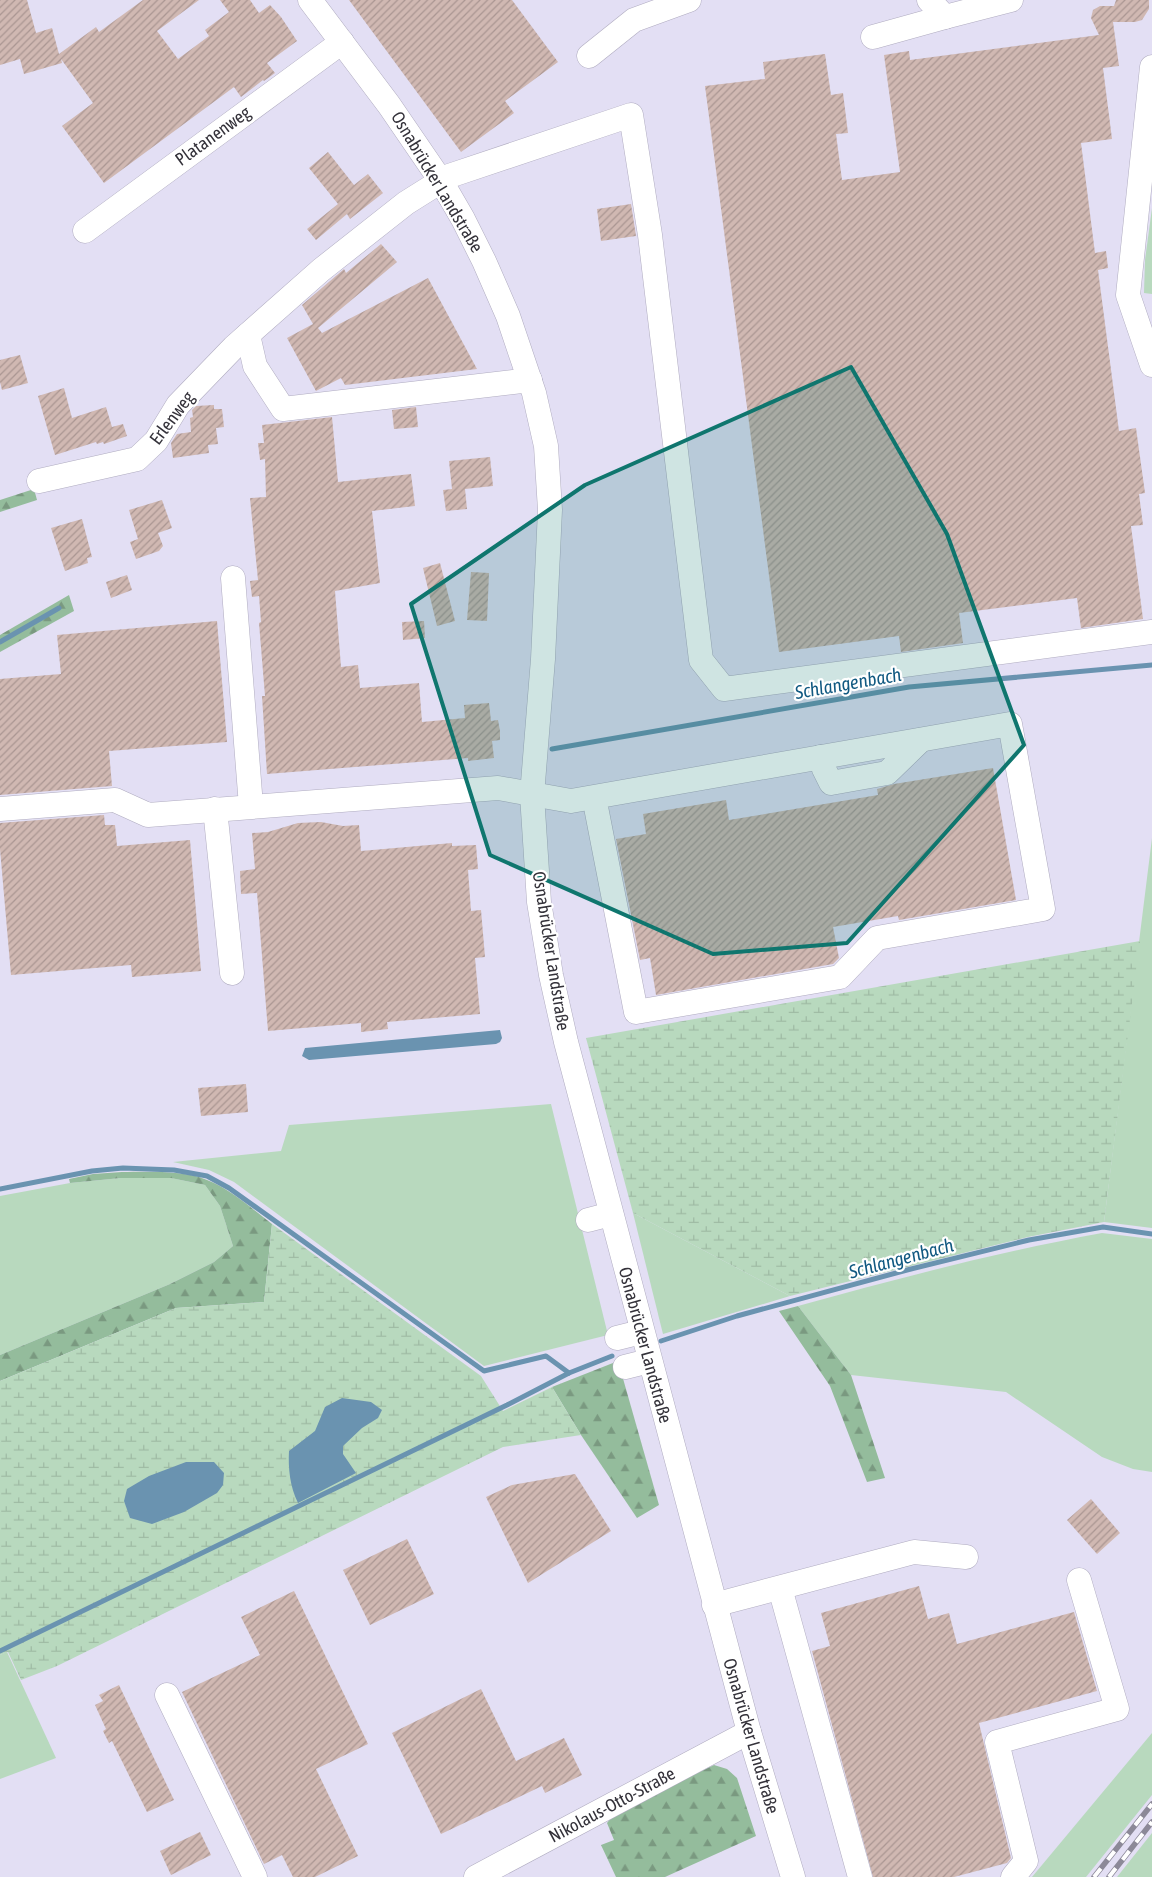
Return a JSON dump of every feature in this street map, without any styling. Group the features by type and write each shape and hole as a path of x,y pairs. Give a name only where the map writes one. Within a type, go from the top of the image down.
{"street":[{"name":"Osnabrücker Landstraße","path":"310,0 389,105 441,181 484,261 508,316 530,380 546,446 550,510 543,659 532,795 539,902 551,975 566,1042 641,1332 749,1732 792,1877"},
{"path":"589,56 634,20 689,0"},
{"path":"873,37 937,8 1011,0"},
{"name":"Platanenweg","path":"85,230 342,42"},
{"path":"1152,68 1128,295 1152,365"},
{"path":"530,380 283,409 255,366 242,341 321,270 406,203 449,176 631,115 650,235 701,660 724,689 1152,632"},
{"name":"Erlenweg","path":"39,481 137,459 156,441 178,405 242,341"},
{"path":"233,578 251,806"},
{"path":"0,809 115,800 148,815 498,788 571,801 1010,724 1043,909 877,938 840,977 636,1012 594,797"},
{"path":"215,809 232,973"},
{"path":"588,1220 611,1214"},
{"path":"617,1338 641,1332"},
{"path":"625,1367 649,1360"},
{"path":"714,1605 914,1552 966,1557"},
{"path":"1013,1877 1026,1860 997,1742 1117,1709 1079,1580"},
{"path":"780,1588 860,1877"},
{"path":"167,1695 255,1877"},
{"name":"Nikolaus-Otto-Straße","path":"476,1877 749,1732"}],"highlighted area":[{"path":"851,367 947,534 1024,745 847,943 713,954 490,855 411,604 585,485"}],"green space":[{"path":"1152,208 1152,294 1144,293 1145,260"},
{"path":"34,489 37,500 0,512 0,500"},
{"path":"69,595 74,611 0,652 0,635"},
{"path":"1152,838 1152,1228 1104,1222"},
{"path":"1140,941 1104,1222 1028,1237 790,1296 633,1213 586,1038"},
{"path":"551,1104 608,1335 484,1366 234,1182 209,1170 173,1162 281,1151 289,1125"},
{"path":"165,1172 198,1177 224,1189 272,1224 264,1302 176,1308 0,1381 0,1355 170,1284 214,1262 233,1246 220,1206 205,1185 171,1178 121,1178 70,1183 69,1179 93,1174"},
{"path":"121,1178 171,1178 205,1185 220,1206 233,1246 214,1262 170,1284 0,1355 0,1196 70,1183"},
{"path":"633,1213 790,1296 663,1334"},
{"path":"272,1224 481,1376 503,1411 552,1387 581,1435 503,1447 57,1666 21,1680 8,1652 0,1655 0,1381 176,1308 264,1302"},
{"path":"1102,1233 1152,1239 1152,1472 1133,1469 1102,1457 1006,1392 851,1375 798,1306 949,1266 1025,1248"},
{"path":"798,1306 851,1375 885,1478 867,1482 830,1386 779,1311"},
{"path":"618,1361 659,1505 637,1518 581,1435 552,1387"},
{"path":"7,1652 56,1758 0,1779 0,1655"},
{"path":"1152,1733 1152,1795 1086,1877 1032,1877"},
{"path":"714,1765 727,1769 737,1778 756,1836 665,1877 616,1877 601,1845 614,1840 607,1823 615,1813"},
{"path":"1152,1833 1152,1877 1117,1877"}],"water":[{"path":"500,1030 502,1038 496,1044 309,1060 302,1056 305,1048"},
{"path":"342,1398 371,1402 382,1410 378,1418 362,1428 343,1446 343,1454 356,1473 298,1503 290,1477 289,1451 315,1431 325,1407"},
{"path":"186,1462 214,1462 224,1473 223,1485 217,1493 184,1512 152,1524 130,1518 124,1501 127,1489 149,1476"}],"building":[{"path":"0,0 27,0 36,33 52,28 59,54 96,27 99,32 143,0 199,0 157,31 178,59 209,36 205,30 229,12 220,0 250,0 259,13 270,5 281,17 297,41 267,63 275,73 241,97 234,87 104,183 62,126 93,103 61,59 62,63 24,74 20,59 0,65"},
{"path":"349,0 512,0 558,62 505,101 514,113 461,152"},
{"path":"1116,0 1149,0 1149,9 1142,20 1135,22 1113,22 1119,66 1103,68 1112,139 1081,143 1095,253 1106,251 1108,268 1098,270 1119,431 1136,428 1145,493 1139,494 1143,525 1131,526 1143,619 1081,628 1077,598 959,613 963,643 901,652 899,636 779,652 705,86 765,79 763,62 825,54 831,95 843,93 848,133 836,134 842,180 900,172 884,55 909,51 910,60 1099,35 1091,18 1093,10 1100,6 1114,6"},
{"path":"328,152 354,185 368,174 383,193 350,219 347,214 316,240 307,229 338,204 309,168"},
{"path":"631,204 636,236 601,241 597,209"},
{"path":"381,244 397,262 318,328 322,333 428,278 477,369 345,385 341,378 316,391 287,338 313,324 302,305 344,269 346,273"},
{"path":"20,355 28,383 2,390 0,360"},
{"path":"64,388 72,418 106,407 112,427 123,424 127,436 104,444 103,442 97,444 96,442 55,455 38,396"},
{"path":"214,405 214,409 222,409 224,427 216,428 218,444 208,445 209,453 173,458 171,443 177,434 191,432 190,418 193,417 192,410 196,406"},
{"path":"416,407 418,427 394,429 392,410"},
{"path":"332,417 338,482 411,474 415,506 372,511 380,583 335,591 341,667 358,665 360,688 419,683 422,722 465,718 464,705 489,703 491,721 498,720 500,731 500,740 492,741 494,758 468,761 468,758 267,774 262,696 265,696 259,623 261,622 259,596 252,597 250,581 258,580 250,498 266,497 265,459 260,460 258,443 264,443 262,425"},
{"path":"490,457 493,486 465,489 467,509 446,511 443,490 452,489 449,461"},
{"path":"162,500 172,528 158,533 163,546 159,551 136,559 130,542 138,539 129,510"},
{"path":"82,519 92,557 87,558 88,563 65,571 51,528"},
{"path":"440,563 455,621 437,626 423,568"},
{"path":"471,572 489,573 487,621 467,620"},
{"path":"127,575 132,590 111,598 106,582"},
{"path":"217,621 227,742 109,751 112,786 0,795 0,679 61,674 57,635"},
{"path":"424,621 425,638 403,640 402,622"},
{"path":"993,768 1016,900 899,920 898,916 833,927 839,958 833,964 656,995 650,958 640,960 616,839 646,834 643,814 726,800 729,820 878,795 877,789 894,784"},
{"path":"104,815 105,825 115,825 117,846 190,840 201,971 132,977 131,965 11,975 0,849 0,823"},
{"path":"321,822 343,826 359,825 361,851 452,843 452,846 476,845 478,869 468,870 471,911 481,910 485,957 475,958 480,1014 387,1022 388,1029 361,1032 361,1023 268,1031 257,893 241,894 240,871 255,869 252,833 268,832 298,823"},
{"path":"246,1084 248,1112 201,1116 198,1088"},
{"path":"575,1474 611,1531 528,1583 486,1497 512,1485"},
{"path":"1091,1499 1120,1533 1097,1554 1067,1520"},
{"path":"407,1539 434,1594 370,1625 343,1570"},
{"path":"919,1586 928,1619 949,1613 957,1644 1074,1612 1097,1691 979,1723 1011,1858 1007,1863 954,1877 873,1877 812,1651 830,1646 821,1613"},
{"path":"294,1591 368,1744 316,1769 358,1856 315,1877 293,1877 282,1855 264,1864 182,1692 260,1655 241,1617"},
{"path":"119,1685 174,1800 147,1812 112,1741 109,1743 103,1731 106,1729 95,1705 103,1701 99,1695"},
{"path":"481,1689 516,1761 564,1738 582,1775 545,1793 542,1786 441,1834 392,1733"},
{"path":"200,1832 211,1855 171,1875 160,1851"}],"waterway":[{"path":"0,642 59,608"},
{"name":"Schlangenbach","path":"552,749 909,687 1152,665"},
{"path":"0,1189 92,1171 123,1168 174,1170 207,1176 229,1188 484,1371 546,1356 569,1373"},
{"name":"Schlangenbach","path":"661,1341 737,1316 907,1270 1029,1240 1103,1227 1152,1234"},
{"path":"0,1651 507,1405 569,1373 612,1356"}],"railway":[{"path":"1094,1877 1152,1804"},
{"path":"1109,1877 1152,1822"}]}
